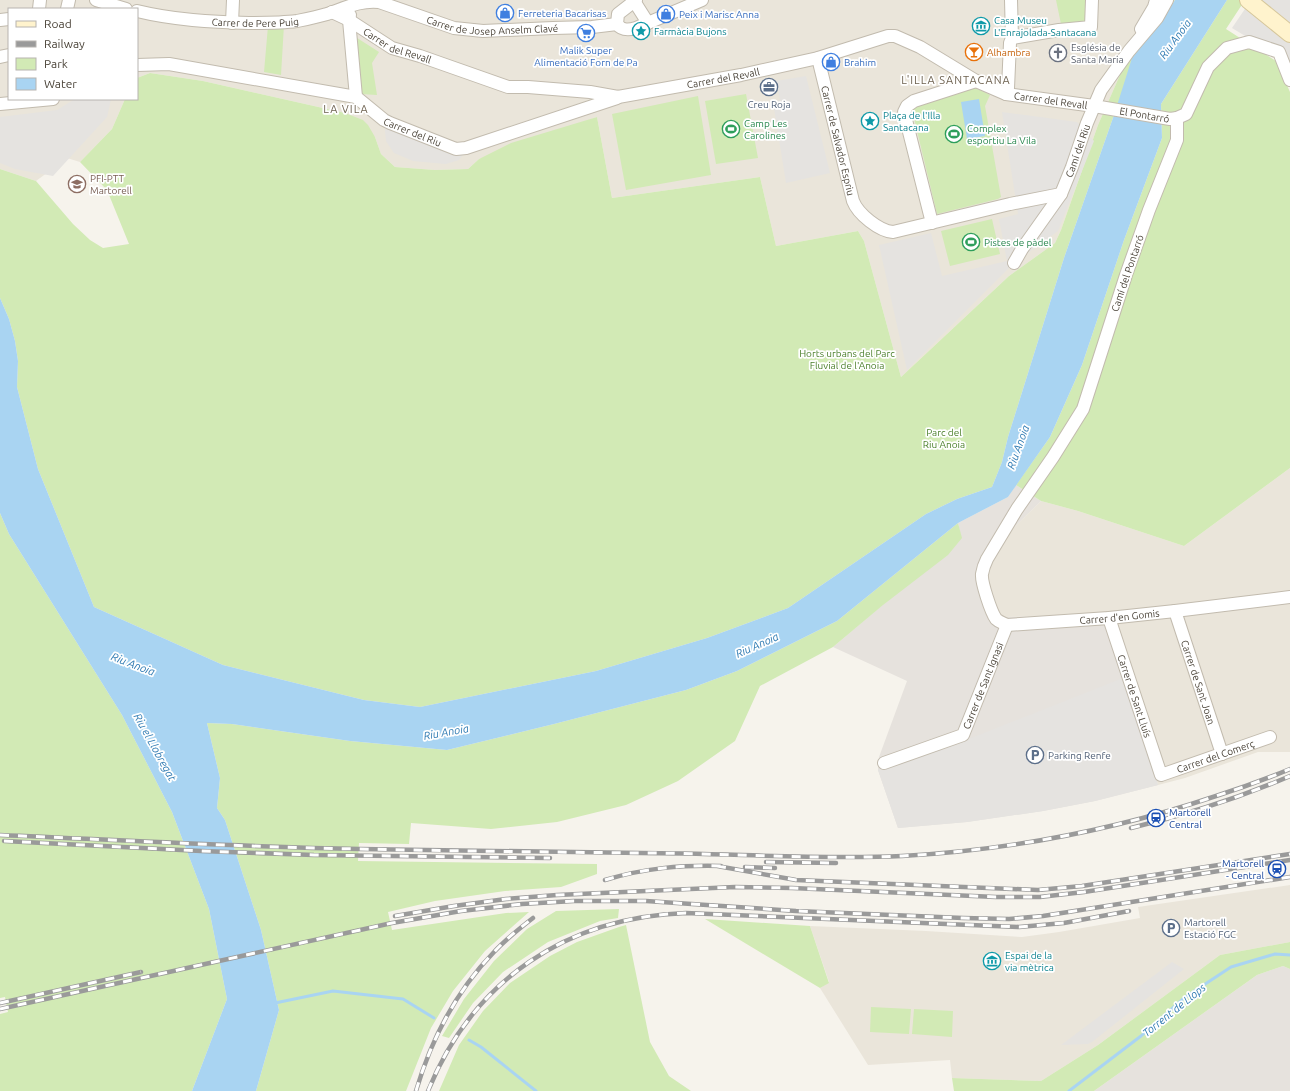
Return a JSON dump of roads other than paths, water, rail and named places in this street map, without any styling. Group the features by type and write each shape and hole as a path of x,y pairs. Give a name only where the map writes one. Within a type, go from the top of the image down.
{"main road":[{"path":"1248,0 1290,34"}],"street":[{"path":"96,0 123,8"},
{"path":"232,23 233,0"},
{"name":"Carrer de Pere Puig","path":"138,12 175,19 232,23 267,23 296,21 322,15 356,3 370,0"},
{"name":"Carrer de Josep Anselm Clavé","path":"370,0 386,4 454,28 483,31 592,27 617,24 622,28 630,29 702,0"},
{"path":"1006,94 1008,88 1010,42 1012,38 1011,0"},
{"path":"1012,38 1052,31 1091,27 1092,0"},
{"path":"1129,51 1154,7 1156,0"},
{"name":"Camí del Riu","path":"1014,263 1022,249 1061,194 1082,136 1104,85 1129,51 1157,18 1167,0"},
{"path":"617,24 618,14 635,1 648,23"},
{"path":"356,3 349,20 356,97"},
{"name":"Carrer del Revall","path":"332,12 349,20 392,48 508,87 528,87 590,92 618,98 741,75 818,58 888,36 896,36 920,47 976,81 1006,94 1112,109"},
{"path":"1177,118 1186,114 1208,67 1227,48 1249,42 1279,52 1290,58"},
{"path":"1279,52 1290,80"},
{"name":"Carrer de Salvador Espriu","path":"818,58 853,201 856,208 882,229 893,232 1010,204 1061,194"},
{"name":"Carrer del Riu","path":"138,65 169,64 356,97 384,120 390,123 448,146 461,149 618,98"},
{"path":"932,223 904,112 907,106 914,102 976,81"},
{"path":"0,104 42,100"},
{"name":"El Pontarró","path":"1112,109 1164,118 1177,118"},
{"name":"Camí del Pontarró","path":"1007,625 995,617 983,584 982,575 984,565 1017,509 1053,457 1083,409 1126,275 1149,210 1177,140 1177,118"},
{"name":"Carrer d'en Gomis","path":"1007,625 1109,618 1290,597"},
{"name":"Carrer de Sant Joan","path":"1175,611 1222,754"},
{"name":"Carrer de Sant Lluís","path":"1109,618 1161,775"},
{"name":"Carrer de Sant Ignasi","path":"884,763 963,735 1007,625"},
{"name":"Carrer del Comerç","path":"1161,775 1270,737"}],"water":[{"path":"1175,0 1227,0 1161,104 1162,138 1124,240 1082,365 1050,437 1008,497 958,523 837,621 737,671 686,690 447,750 350,741 232,724 207,723 220,778 217,808 225,820 261,930 279,1010 256,1091 192,1091 227,999 209,909 172,812 122,715 9,534 0,513 0,298 9,319 15,341 18,361 17,387 38,469 94,607 223,665 364,700 420,707 596,671 707,638 788,608 926,514 957,499 992,487 1002,462 1008,437 1064,258 1114,115 1132,58 1159,24"},
{"path":"979,99 985,136 967,139 961,102"}],"waterway":[{"name":"Torrent de Llops","path":"1069,1091 1141,1036 1184,998 1231,967 1275,954 1290,955"},
{"name":"Torrent de Llops","path":"275,1003 333,991 403,999 434,1018"},
{"name":"Torrent de Llops","path":"469,1040 481,1047 536,1091"}],"railway":[{"path":"0,835 315,848 674,853 804,857 902,856 982,849 1100,828 1178,808 1244,787 1290,769"},
{"path":"1131,828 1212,805 1251,792 1290,776"},
{"path":"4,841 314,855 550,858"},
{"path":"717,866 796,880 1038,890 1082,886 1290,854"},
{"path":"395,916 506,899 557,895 735,887 996,897 1040,897 1084,892 1290,860"},
{"path":"766,862 836,863"},
{"path":"605,880 663,868 721,866"},
{"path":"745,867 775,868"},
{"path":"0,1009 392,923 461,911 522,904 574,901 646,901 796,911 1009,919 1043,916 1290,877"},
{"path":"428,1091 447,1052 471,1017 498,987 529,962 564,942 602,927 643,917 686,913 1019,927 1064,923 1129,911"},
{"path":"416,1091 429,1053 457,999 468,983 494,952 508,938 533,918"},
{"path":"0,1003 141,972"}],"place":[{"name":"Ferreteria Bacarisas","path":"505,13"},
{"name":"Peix i Marisc Anna","path":"666,14"},
{"name":"Casa Museu L'Enrajolada-Santacana","path":"981,26"},
{"name":"Farmàcia Bujons","path":"641,31"},
{"name":"Malik Super Alimentació Forn de Pa","path":"586,33"},
{"name":"Alhambra","path":"974,52"},
{"name":"Església de Santa Maria","path":"1058,53"},
{"name":"Brahim","path":"831,62"},
{"name":"Creu Roja","path":"769,87"},
{"name":"Plaça de l'Illa Santacana","path":"870,121"},
{"name":"Camp Les Carolines","path":"731,129"},
{"name":"Complex esportiu La Vila","path":"954,134"},
{"name":"PFI-PTT Martorell","path":"77,184"},
{"name":"Pistes de pàdel","path":"971,242"},
{"name":"Parking Renfe","path":"1035,755"},
{"name":"Martorell Central","path":"1156,818"},
{"name":"Martorell - Central","path":"1277,869"},
{"name":"Martorell Estació FGC","path":"1171,928"},
{"name":"Espai de la via mètrica","path":"992,961"}],"district":[{"name":"L'ILLA SANTACANA","path":"956,80"},
{"name":"LA VILA","path":"346,109"}],"water label":[{"name":"Riu Anoia","path":"1175,39"},
{"name":"Riu Anoia","path":"1018,447"},
{"name":"Riu Anoia","path":"757,645"},
{"name":"Riu Anoia","path":"133,664"},
{"name":"Riu Anoia","path":"446,732"},
{"name":"Riu el Llobregat","path":"155,747"}],"park label":[{"name":"Horts urbans del Parc Fluvial de l'Anoia","path":"847,358"},
{"name":"Parc del Riu Anoia","path":"944,438"}]}
